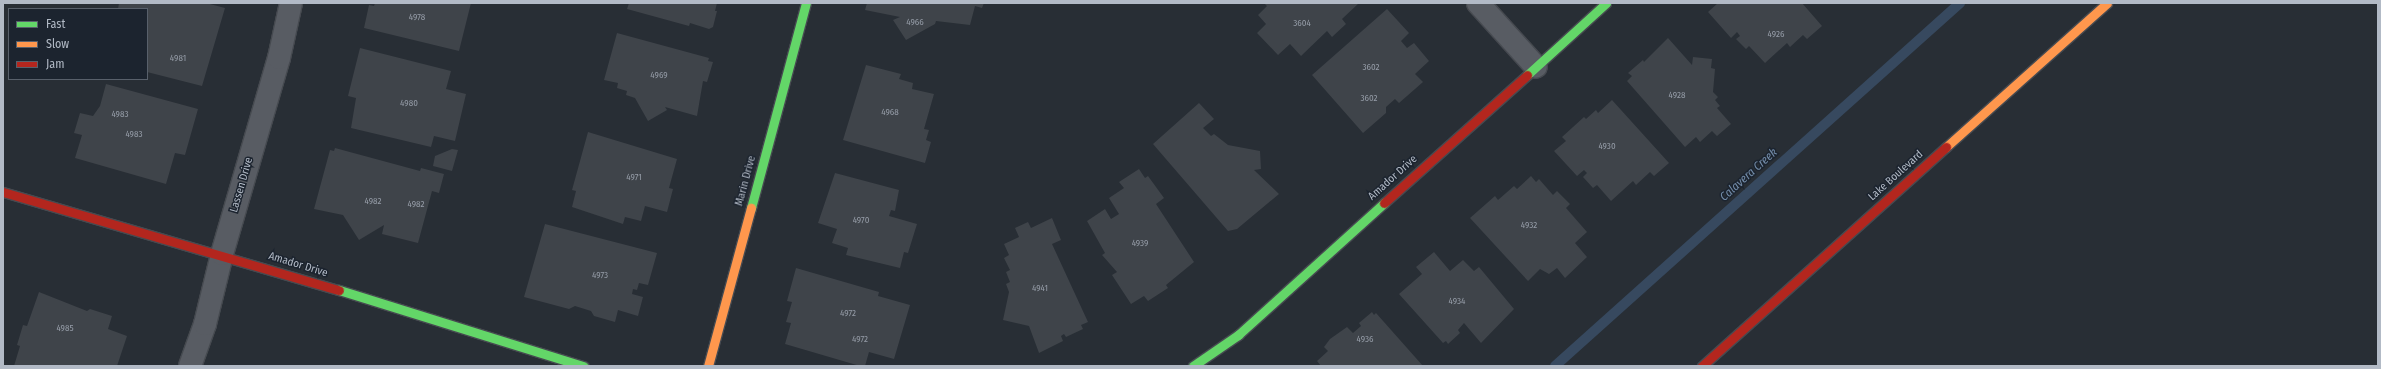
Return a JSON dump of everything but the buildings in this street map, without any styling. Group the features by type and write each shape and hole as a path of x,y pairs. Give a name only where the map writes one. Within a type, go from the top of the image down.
{"street":[{"name":"Lassen Drive","path":"190,366 205,324 222,254 279,58 291,3"},
{"name":"Marin Drive","path":"708,366 806,3"},
{"path":"1478,3 1536,67"},
{"name":"Amador Drive","path":"1193,366 1238,335 1606,3"},
{"name":"Lake Boulevard","path":"1702,366 2106,3"},
{"name":"Amador Drive","path":"3,192 222,254 584,366"}],"waterway":[{"name":"Calavera Creek","path":"1555,366 1960,3"}],"traffic: fast":[{"path":"751,208 806,3"},
{"path":"1527,75 1606,3"},
{"path":"1193,366 1238,335 1384,203"},
{"path":"339,290 583,366"}],"traffic: slow":[{"path":"1946,147 2107,3"},
{"path":"708,366 751,208"}],"traffic: jam":[{"path":"1384,203 1527,75"},
{"path":"1702,366 1946,147"},
{"path":"3,192 339,290"}]}
